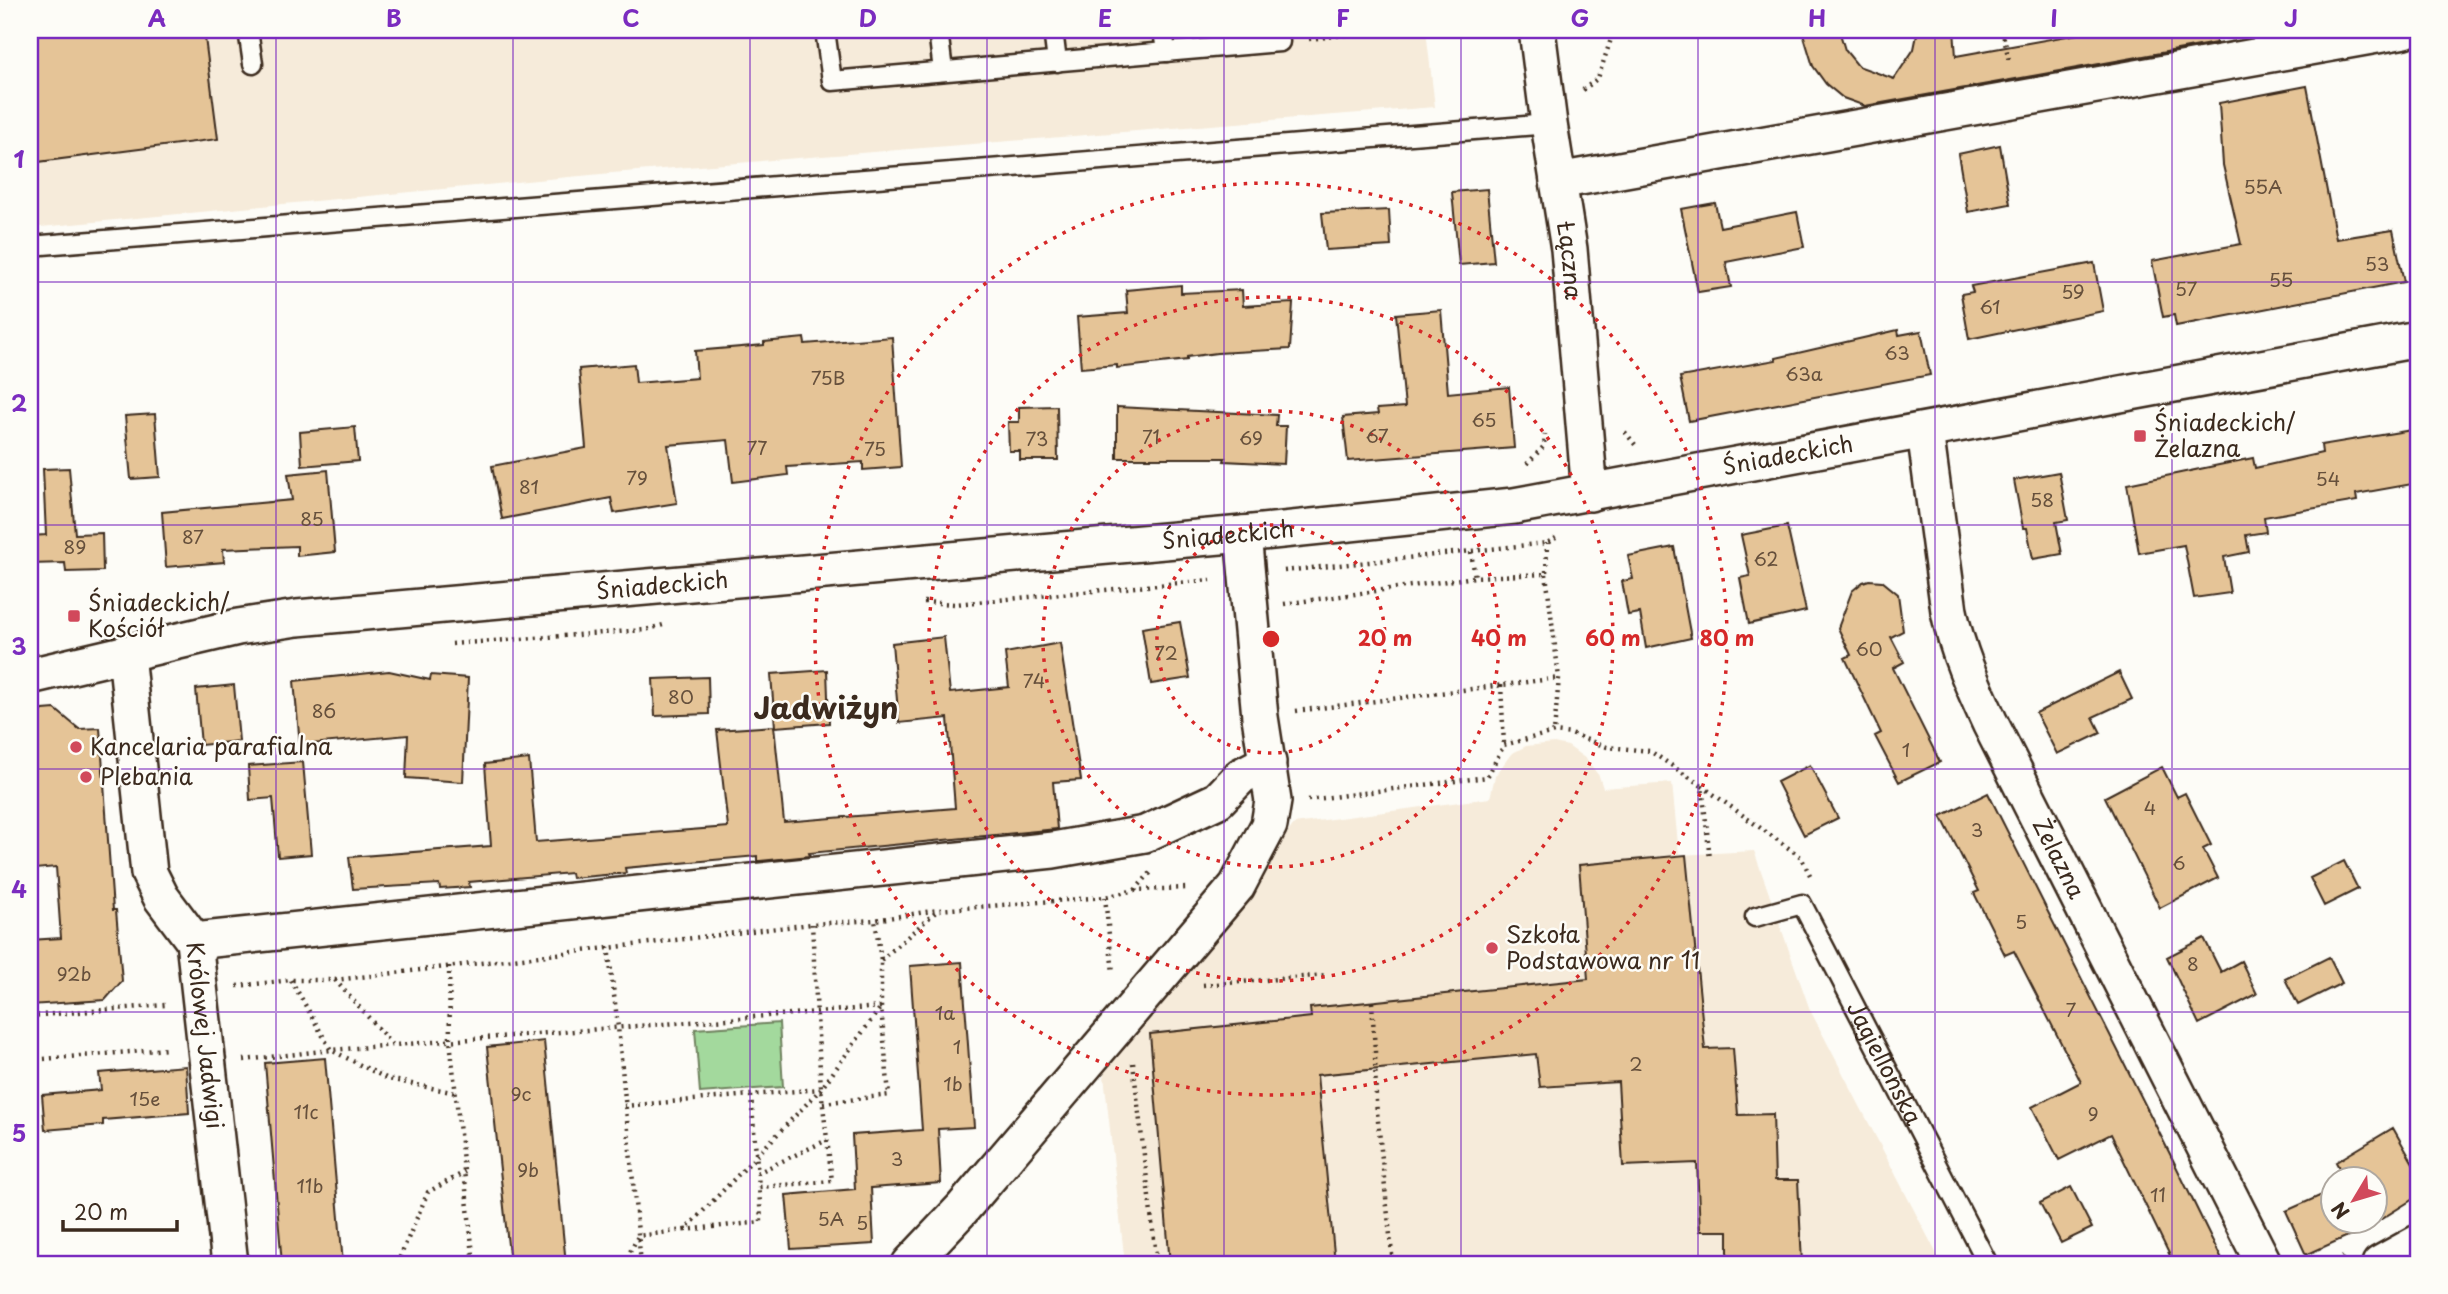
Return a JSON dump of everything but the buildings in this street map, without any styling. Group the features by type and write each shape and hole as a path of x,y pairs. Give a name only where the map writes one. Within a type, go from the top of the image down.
{"street":[{"name":"Łączna","path":"1537,30 1569,249 1590,493"},
{"path":"1558,181 2367,33 2405,30"},
{"name":"Śniadeckich","path":"30,676 238,628 296,618 1476,511 1590,493 2418,339"},
{"name":"Żelazna","path":"1925,431 1949,611 1966,669 1990,723 2264,1264"},
{"path":"910,1264 962,1209 1237,886 1269,825 1273,801 1260,717 1243,534"},
{"name":"Królowej Jadwigi","path":"126,654 149,873 161,897 194,941 230,1264"},
{"path":"194,941 1053,850 1145,835 1218,800 1241,776 1268,762"},
{"path":"2380,1264 2418,1243"}],"lane":[{"path":"248,30 253,64"},
{"path":"825,30 832,81 1166,52 1279,36"},
{"path":"938,30 943,71"},
{"path":"1054,30 1057,62"},
{"path":"1163,30 1166,52"},
{"path":"30,246 1549,124"},
{"name":"Jagiellońska","path":"1755,918 1802,904 1988,1264"}],"path":[{"path":"1279,36 1388,30"},
{"path":"1584,102 1582,87 1598,78 1614,30"},
{"path":"1623,428 1626,436 1639,449 1647,452"},
{"path":"1273,572 1547,543 1557,537"},
{"path":"1547,543 1546,574 1559,677 1554,732"},
{"path":"1471,552 1475,577"},
{"path":"1275,603 1292,604 1475,577 1546,574"},
{"path":"920,602 955,604 1219,579"},
{"path":"444,643 645,630 668,623"},
{"path":"1260,717 1559,677"},
{"path":"1273,801 1301,801 1487,777 1504,745 1501,685"},
{"path":"1504,745 1554,732 1571,734 1608,747 1650,751 1702,786 1710,859"},
{"path":"30,1016 185,1003 221,988 291,980 335,980 812,924 876,920 938,910 1105,897 1135,890 1237,886"},
{"path":"1105,897 1119,1025"},
{"path":"881,960 938,910"},
{"path":"823,1102 889,1096 876,920"},
{"path":"759,1187 832,1181 821,1089 812,924"},
{"path":"608,947 641,1264"},
{"path":"449,966 450,1040 474,1264"},
{"path":"1198,985 1327,975"},
{"path":"291,980 331,1051 388,1079 456,1093"},
{"path":"335,980 394,1046"},
{"path":"1371,1002 1376,1102 1393,1264"},
{"path":"30,1060 331,1051 881,1007"},
{"path":"685,1230 821,1089 881,1007"},
{"path":"1133,1063 1157,1264"},
{"path":"624,1106 821,1089"},
{"path":"638,1236 761,1222 751,1096"},
{"path":"757,1173 827,1140"},
{"path":"397,1264 428,1192 465,1172"},
{"path":"624,1264 638,1236"}],"shaded area":[{"path":"30,30 1426,30 1435,107 612,173 30,228"},
{"name":"Szkoła Podstawowa nr 11","path":"1554,743 1568,746 1586,759 1599,776 1603,788 1672,783 1679,855 1754,851 1810,1010 1942,1264 1125,1264 1102,1058 1261,869 1294,824 1490,798 1495,776 1511,754 1526,746"}],"green space":[{"path":"779,1023 783,1087 700,1093 695,1029"}],"place":[{"name":"Śniadeckich/ Żelazna","path":"2140,436"},
{"name":"Śniadeckich/ Kościół","path":"74,616"},
{"name":"Kancelaria parafialna","path":"76,747"},
{"name":"Plebania","path":"86,777"},
{"name":"Szkoła Podstawowa nr 11","path":"1492,948"}],"district":[{"name":"Jadwiżyn","path":"826,709"}]}
